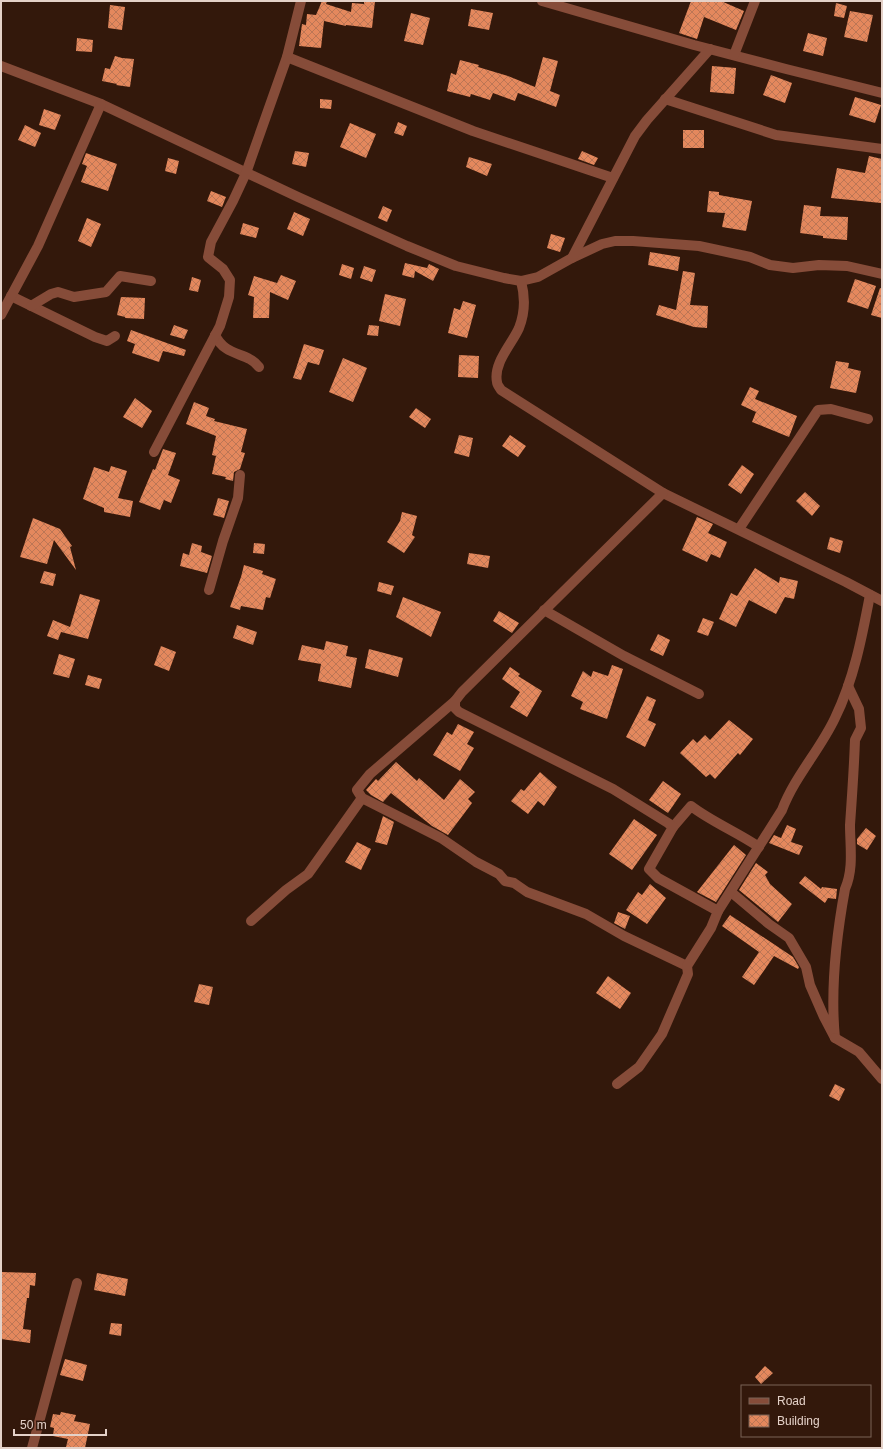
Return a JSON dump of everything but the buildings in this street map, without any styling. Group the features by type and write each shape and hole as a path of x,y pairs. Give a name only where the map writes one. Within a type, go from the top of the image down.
{"street":[{"path":"154,452 220,326 229,298 230,280 223,269 208,257 211,242 233,201 246,172 287,57 301,1"},
{"path":"542,1 710,49 882,93"},
{"path":"734,55 756,1"},
{"path":"572,258 635,136 665,99 710,49"},
{"path":"287,57 473,131 613,178"},
{"path":"1,66 101,104 407,246 456,266 521,281 538,277 572,258 602,244 615,241 633,241 699,246 750,256 770,265 793,268 819,265 847,266 882,274"},
{"path":"665,99 776,135 882,149"},
{"path":"1,315 38,246 101,104"},
{"path":"32,306 51,294 58,292 74,297 106,292 120,276 151,281"},
{"path":"521,281 524,299 519,327 500,363 497,372 497,383 501,390 663,492 882,601"},
{"path":"11,296 95,337 107,341 115,336"},
{"path":"215,335 219,344 238,355 255,362 259,367"},
{"path":"738,529 818,410 831,409 868,419"},
{"path":"209,590 223,541 238,498 240,475"},
{"path":"663,492 462,692 455,701 370,774 357,790 362,798 441,838 476,862 499,874 505,881 514,883 527,892 586,914 650,949 687,966"},
{"path":"617,1084 639,1067 662,1034 688,974 687,966 711,928 718,911 782,810 788,794 835,718 857,659 870,595"},
{"path":"544,610 624,656 699,694"},
{"path":"835,1038 832,1013 835,953 845,888 849,880 851,854 850,826 856,740 861,728 858,709 848,686"},
{"path":"455,701 455,708 459,712 613,789 673,827"},
{"path":"251,921 286,890 308,874 362,798"},
{"path":"718,911 658,878 649,869 673,827 691,806 707,818 742,836 759,847"},
{"path":"731,892 769,924 789,938 806,967 810,985 835,1038 859,1052 882,1080"},
{"path":"32,1448 77,1283"}]}
